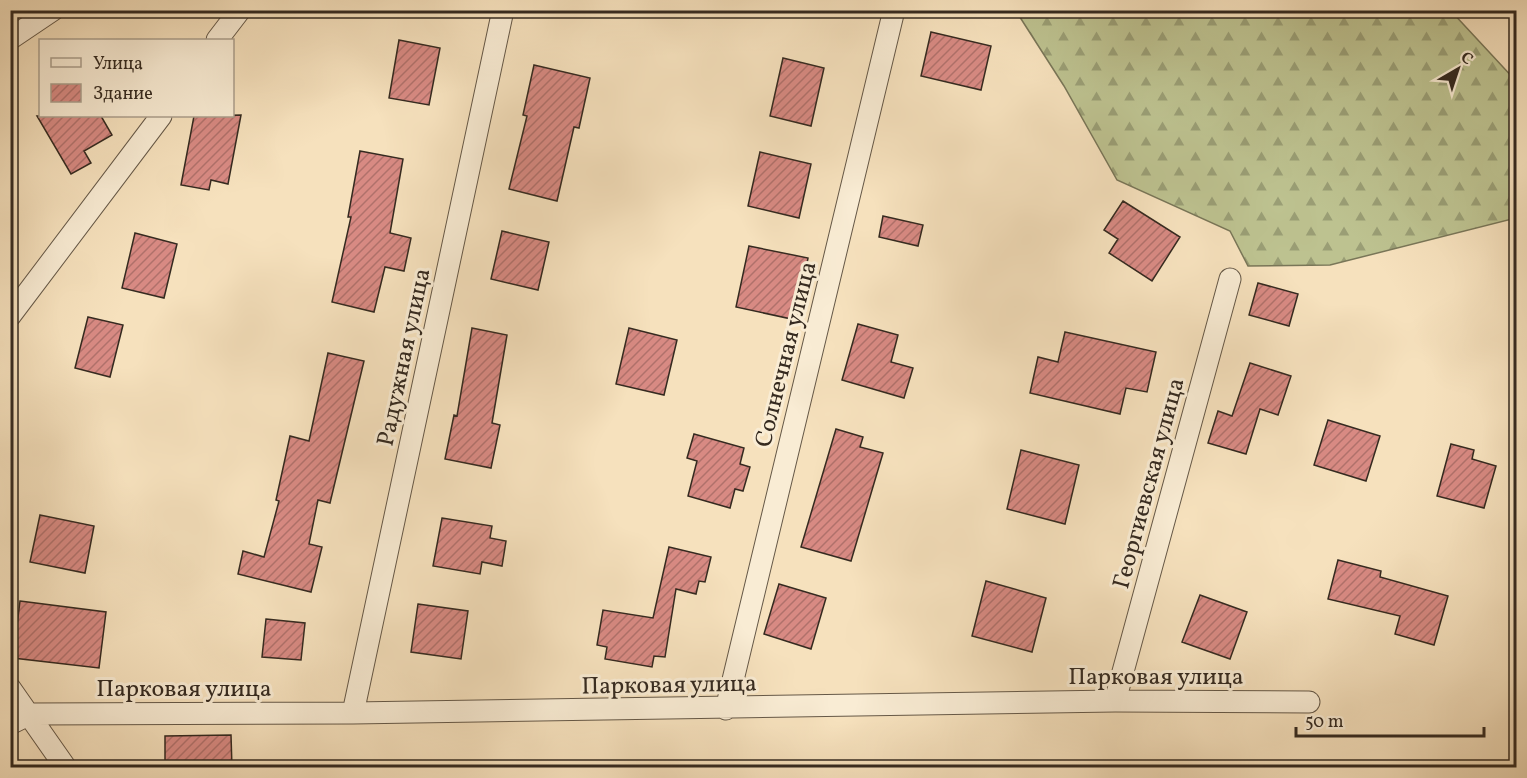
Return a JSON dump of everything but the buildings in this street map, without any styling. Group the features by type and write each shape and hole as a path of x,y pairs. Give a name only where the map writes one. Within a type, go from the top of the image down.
{"street":[{"path":"10,39 53,10"},
{"path":"219,39 240,10"},
{"name":"Радужная улица","path":"353,713 503,10"},
{"name":"Солнечная улица","path":"726,709 894,10"},
{"path":"10,316 160,117"},
{"name":"Георгиевская улица","path":"1115,701 1230,279"},
{"path":"10,688 66,768"},
{"name":"Парковая улица","path":"30,714 726,709 1115,701 1309,702"},
{"path":"10,724 30,714"}],"green space":[{"path":"1016,11 1451,11 1516,81 1516,218 1330,265 1248,266 1230,231 1117,180 1064,86"}]}
